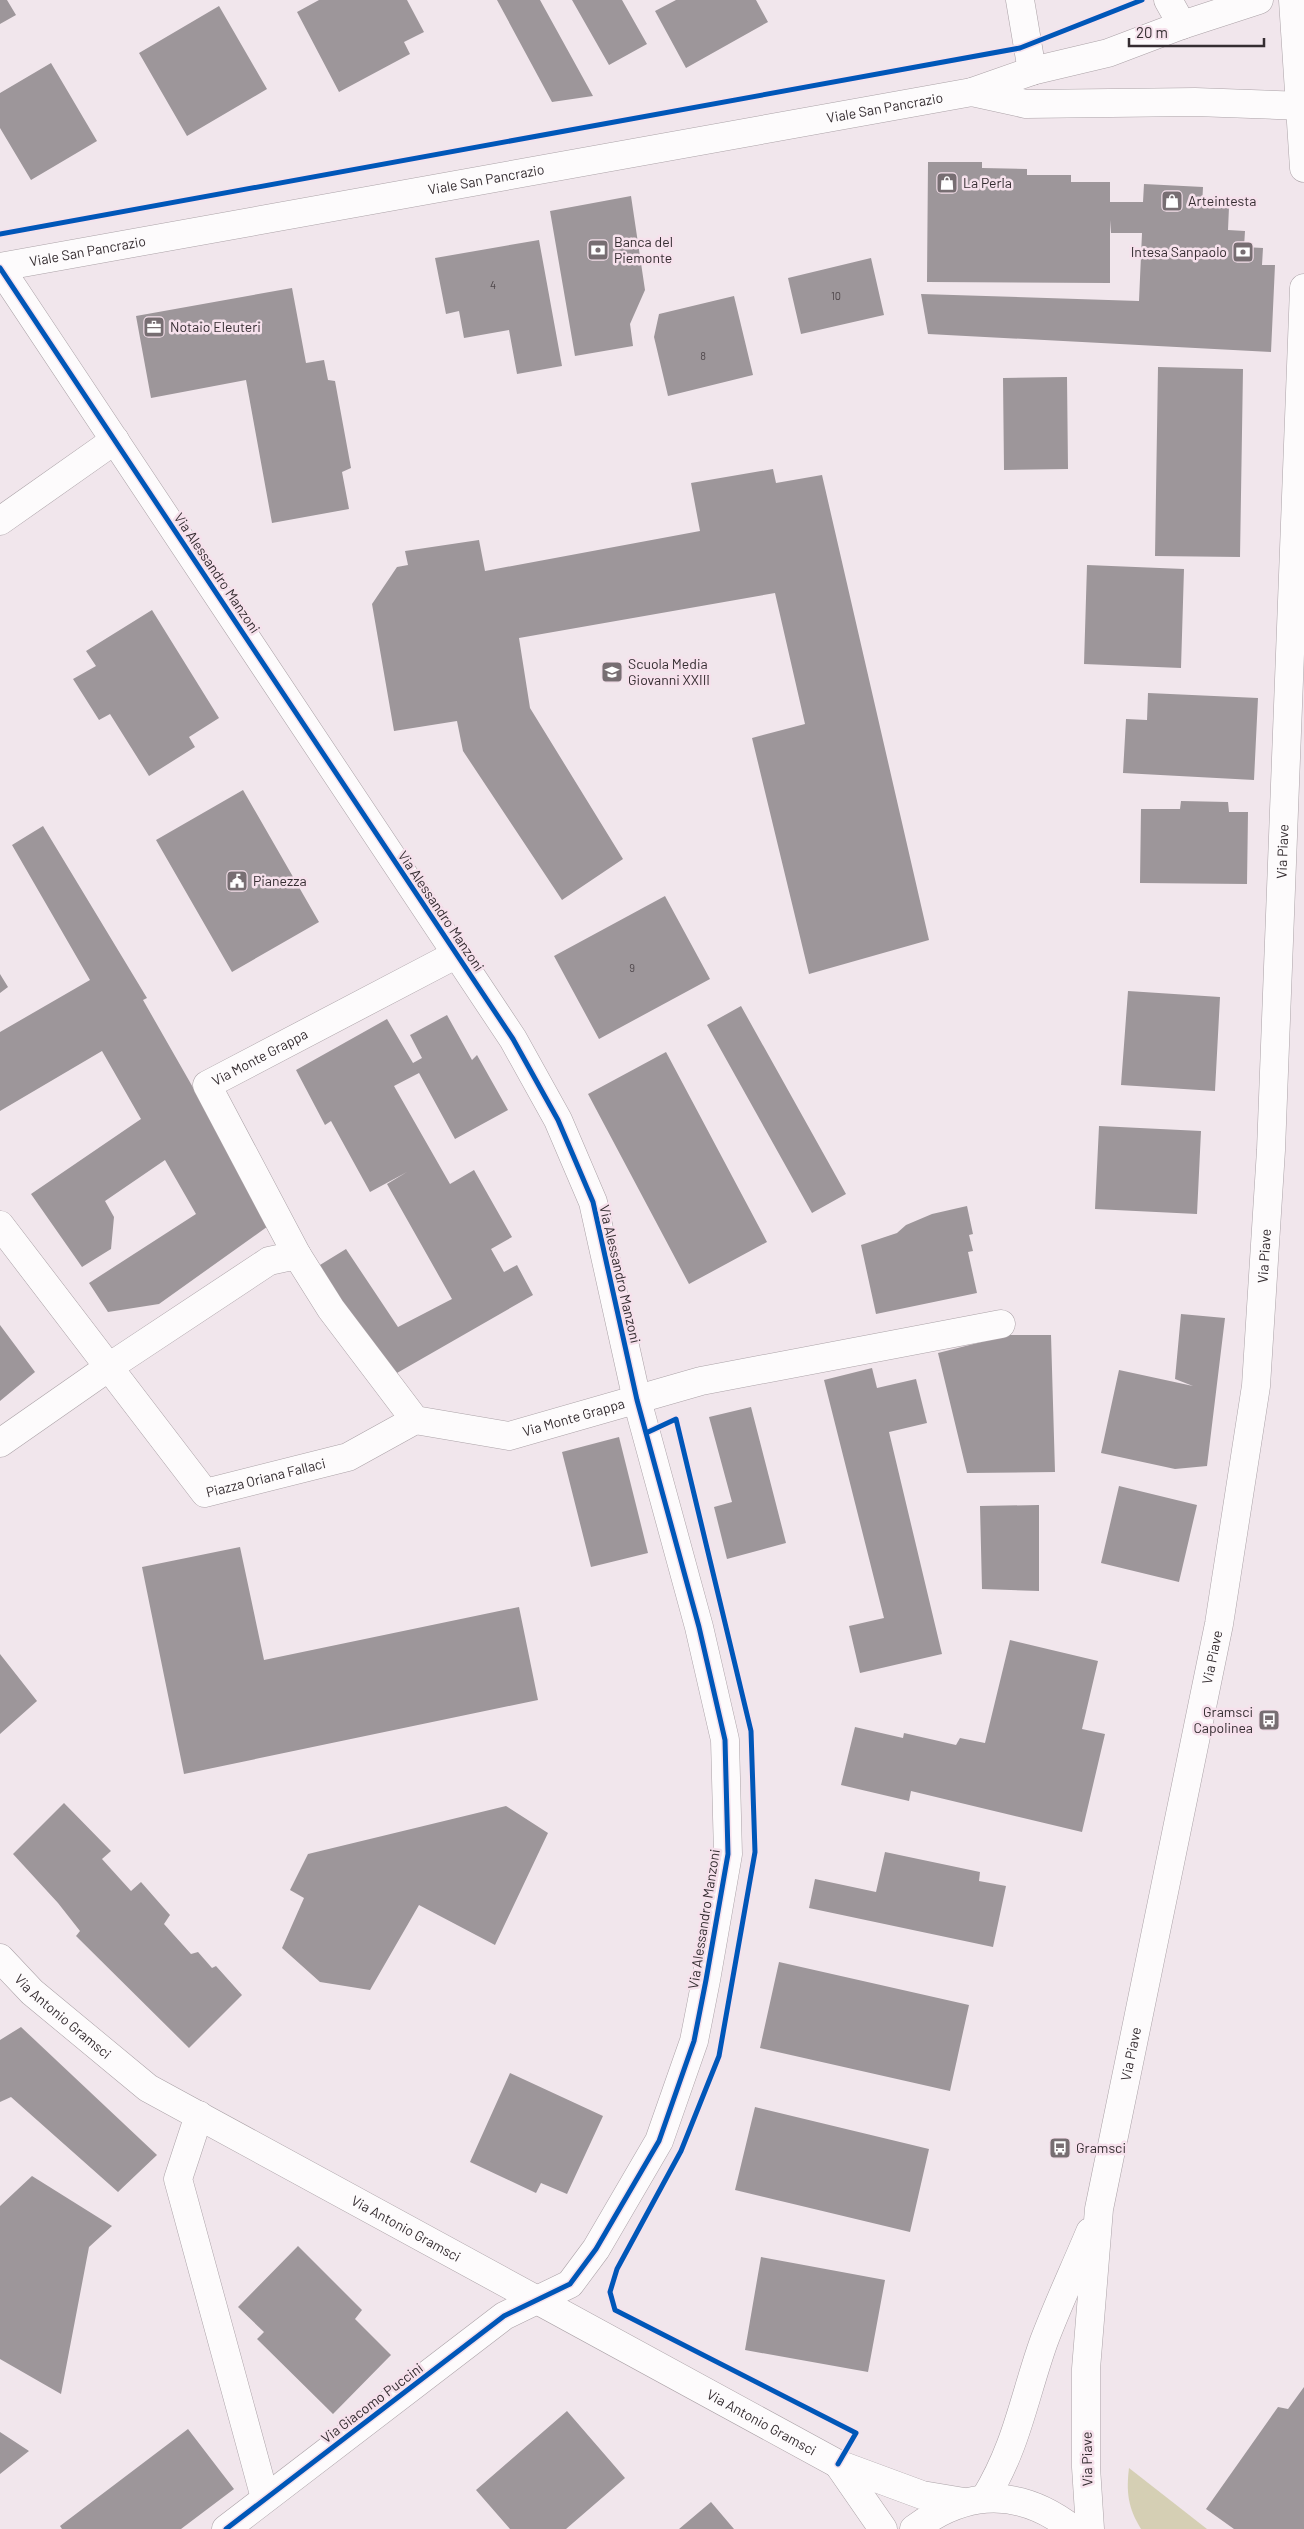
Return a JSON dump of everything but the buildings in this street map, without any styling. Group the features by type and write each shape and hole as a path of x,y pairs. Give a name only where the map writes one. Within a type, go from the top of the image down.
{"street":[{"path":"1020,0 1032,71"},
{"path":"1168,0 1182,25"},
{"name":"Viale San Pancrazio","path":"0,268 972,92 1032,71 1108,53 1182,25 1260,0"},
{"path":"1294,0 1304,15"},
{"path":"1294,0 1303,107 1304,168"},
{"name":"Viale San Pancrazio","path":"972,92 1026,104 1195,102 1303,107"},
{"name":"Via Alessandro Manzoni","path":"0,268 513,1039 558,1120 593,1202 637,1400 699,1627 725,1740 728,1854 694,2041 659,2142 596,2249 570,2284 537,2301"},
{"name":"Via Piave","path":"1090,2529 1086,2467 1086,2369 1099,2209 1219,1624 1238,1512 1256,1386 1271,1150 1304,288"},
{"path":"0,521 115,440"},
{"name":"Via Monte Grappa","path":"457,954 207,1085 297,1255 331,1309 415,1420 509,1436 701,1381 1001,1324"},
{"path":"0,1225 109,1367"},
{"path":"0,1443 109,1367 269,1261 297,1255"},
{"name":"Piazza Oriana Fallaci","path":"109,1367 205,1493 348,1457 415,1420"},
{"name":"Via Antonio Gramsci","path":"0,1958 32,1992 148,2088 838,2464 922,2495 975,2500 1010,2499 1034,2505 1056,2516 1073,2529"},
{"path":"199,2115 178,2179 265,2498"},
{"name":"Via Piave","path":"975,2500 1002,2471 1016,2436 1044,2342 1099,2209"},
{"name":"Via Giacomo Puccini","path":"226,2529 504,2316 537,2301"},
{"name":"Via Antonio Gramsci","path":"838,2464 883,2529"},
{"path":"914,2529 935,2513 975,2500"}],"shaded area":[{"path":"1129,2468 1207,2529 1141,2529 1133,2514 1129,2500"}],"cycle path":[{"path":"0,234 1020,48 1142,0"},
{"path":"0,268 513,1039 558,1120 593,1202 637,1400 699,1627 725,1740 728,1854 694,2041 659,2141 596,2249 570,2284 504,2316 226,2529"},
{"path":"646,1433 676,1419 751,1731 755,1852 719,2056 681,2151 617,2269 610,2292 615,2310 856,2433 838,2464"}],"place":[{"name":"La Perla","path":"947,183"},
{"name":"Arteintesta","path":"1172,201"},
{"name":"Banca del Piemonte","path":"598,250"},
{"name":"Intesa Sanpaolo","path":"1243,252"},
{"name":"Notaio Eleuteri","path":"154,327"},
{"name":"Scuola Media Giovanni XXIII","path":"612,672"},
{"name":"Pianezza","path":"237,881"},
{"name":"Gramsci Capolinea","path":"1269,1720"},
{"name":"Gramsci","path":"1060,2148"}]}
